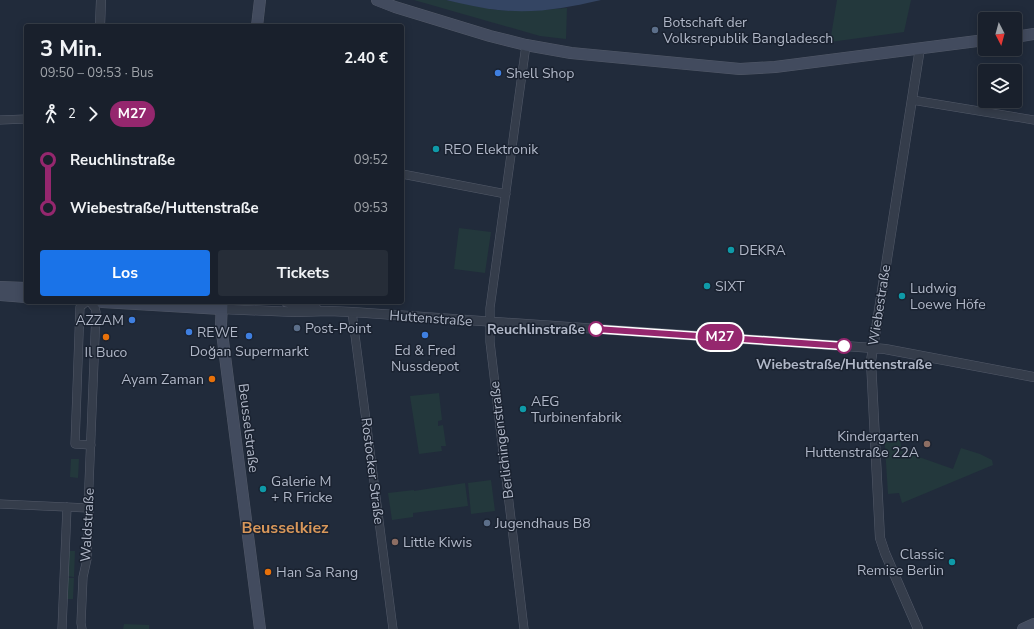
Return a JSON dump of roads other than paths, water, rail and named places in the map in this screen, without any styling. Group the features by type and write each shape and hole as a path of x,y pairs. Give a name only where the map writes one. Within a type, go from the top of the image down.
{"main road":[{"path":"257,24 260,0"},
{"path":"377,0 395,7 490,36 571,54 740,69 775,67 978,41"},
{"path":"1022,36 1034,34"},
{"path":"0,287 24,288"},
{"path":"0,295 24,297"},
{"path":"162,304 222,306"},
{"name":"Beusselstraße","path":"222,306 221,325 260,629"},
{"path":"1023,629 1034,624"}],"street":[{"path":"100,24 101,0"},
{"path":"490,322 490,308 526,45"},
{"name":"Wiebestraße","path":"918,629 880,538 871,361 920,48"},
{"path":"912,100 1034,120"},
{"path":"0,120 24,119"},
{"path":"404,174 506,194"},
{"path":"84,304 80,307 75,444 91,445"},
{"name":"Waldstraße","path":"82,629 82,577 87,559 96,312 92,304"},
{"name":"Huttenstraße","path":"296,304 330,311"},
{"name":"Huttenstraße","path":"222,306 296,312 352,312 885,349 1034,377"},
{"name":"Rostocker Straße","path":"352,312 393,629"},
{"name":"Berlichingenstraße","path":"490,322 490,344 524,629"},
{"path":"0,504 88,508"},
{"name":"Waldstraße","path":"62,629 67,507"}],"water":[{"path":"446,0 601,0 563,8 538,11 512,11 472,6"}],"place":[{"name":"Botschaft der Volksrepublik Bangladesch","path":"655,30"},
{"name":"Shell Shop","path":"498,73"},
{"name":"REO Elektronik","path":"436,149"},
{"name":"DEKRA","path":"731,250"},
{"name":"SIXT","path":"707,286"},
{"name":"Ludwig Loewe Höfe","path":"902,296"},
{"name":"AZZAM","path":"132,320"},
{"name":"Post-Point","path":"297,328"},
{"name":"Reuchlinstraße","path":"596,329"},
{"name":"REWE","path":"189,332"},
{"name":"Ed & Fred Nussdepot","path":"425,335"},
{"name":"Doğan Supermarkt","path":"249,336"},
{"name":"Il Buco","path":"106,337"},
{"name":"Wiebestraße/Huttenstraße","path":"844,346"},
{"name":"Ayam Zaman","path":"212,379"},
{"name":"AEG Turbinenfabrik","path":"523,409"},
{"name":"Kindergarten Huttenstraße 22A","path":"927,444"},
{"name":"Galerie M + R Fricke","path":"263,489"},
{"name":"Jugendhaus B8","path":"487,523"},
{"name":"Little Kiwis","path":"395,542"},
{"name":"Classic Remise Berlin","path":"952,562"},
{"name":"Han Sa Rang","path":"268,572"}],"district":[{"name":"Beusselkiez","path":"285,527"}]}
